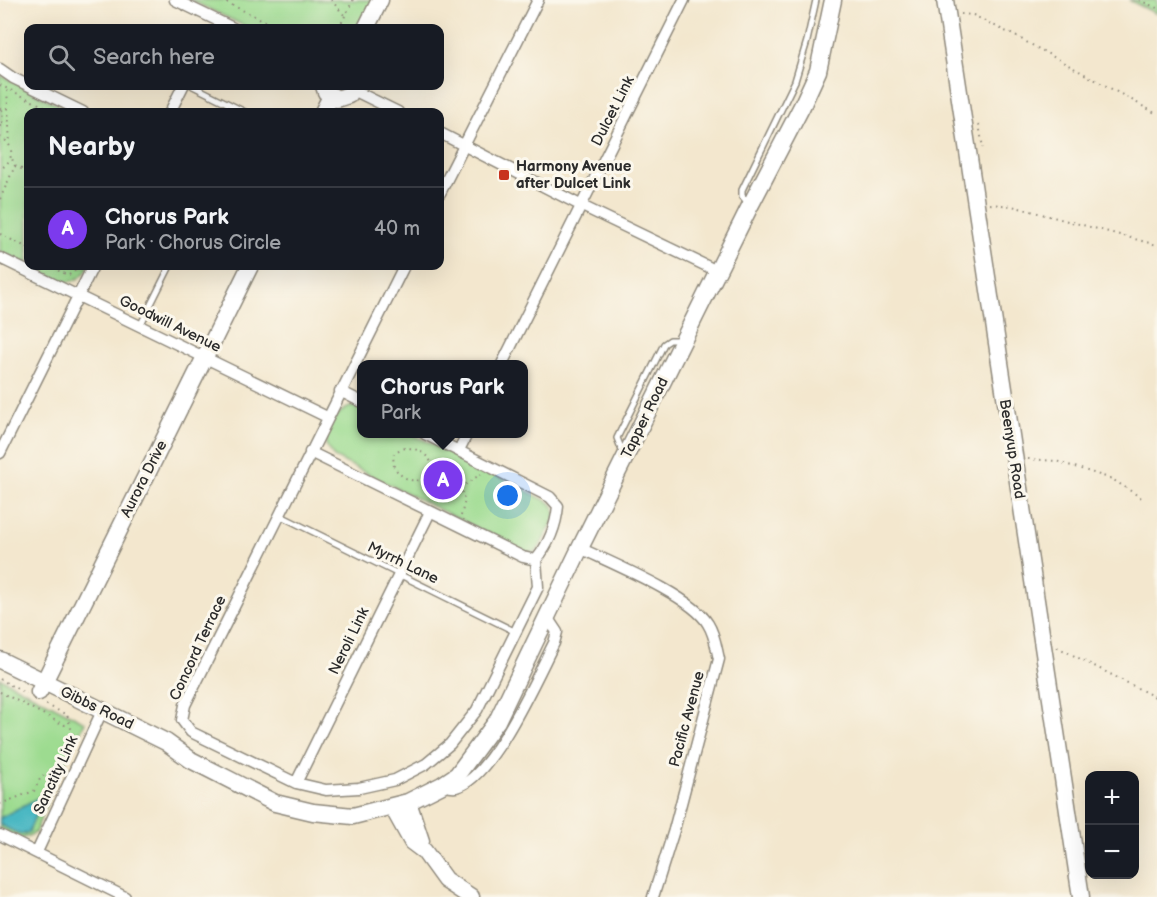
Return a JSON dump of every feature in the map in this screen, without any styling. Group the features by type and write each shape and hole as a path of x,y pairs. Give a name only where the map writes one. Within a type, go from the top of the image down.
{"street":[{"path":"176,0 214,24"},
{"path":"368,24 380,0"},
{"path":"444,185 538,0"},
{"name":"Dulcet Link","path":"504,360 684,0"},
{"name":"Tapper Road","path":"400,804 442,785 457,775 497,721 717,271 802,106 818,71 834,0"},
{"name":"Beenyup Road","path":"946,6 1081,897"},
{"path":"0,69 24,83"},
{"path":"37,90 74,108"},
{"path":"172,108 181,90"},
{"path":"324,108 327,91 343,98 352,90"},
{"path":"358,90 391,108"},
{"path":"444,135 582,206 717,271"},
{"name":"Goodwill Avenue","path":"0,258 24,270"},
{"name":"Goodwill Avenue","path":"25,270 327,417"},
{"path":"0,453 91,270"},
{"name":"Aurora Drive","path":"41,687 248,270"},
{"name":"Concord Terrace","path":"402,270 185,705 182,720 191,732 296,783 326,790 359,788 395,780 426,764 450,744 477,710 538,587 536,560"},
{"path":"340,391 357,400"},
{"path":"310,453 523,557 536,560 546,548 556,522 558,506 548,495 434,438"},
{"path":"459,450 465,438"},
{"name":"Neroli Link","path":"296,783 430,512"},
{"name":"Pacific Avenue","path":"580,548 674,594 707,621 715,637 719,659 674,830 653,897"},
{"name":"Gibbs Road","path":"0,660 41,687"},
{"name":"Gibbs Road","path":"0,672 41,687 99,716 166,742 191,760 275,803 313,812 353,816 400,804"},
{"name":"Sanctity Link","path":"37,852 99,716"},
{"path":"400,804 424,851 445,880 471,897"},
{"path":"0,836 37,852 107,893 124,897"}],"lane":[{"path":"750,206 742,196 742,190 795,81 816,0"},
{"path":"201,90 237,108"},
{"path":"140,326 168,270"},
{"name":"Myrrh Lane","path":"279,514 516,632"}],"path":[{"path":"221,0 272,24"},
{"path":"331,0 345,16"},
{"path":"341,24 353,0"},
{"path":"1139,0 1157,8"},
{"path":"946,6 973,15 1157,114"},
{"path":"0,85 47,108"},
{"path":"7,88 11,156 15,166 24,170"},
{"path":"0,126 3,126 1,109 8,108"},
{"path":"0,137 10,145"},
{"path":"0,169 6,166 11,156"},
{"path":"0,199 15,166"},
{"path":"975,202 1012,206 1157,245"},
{"path":"0,234 24,246"},
{"path":"58,270 69,275 77,270"},
{"path":"436,477 430,460 418,450 404,448 397,450 393,455 394,467 407,479 416,482 436,477 460,488 465,505 457,525"},
{"path":"1014,458 1056,460 1112,479 1143,499"},
{"path":"460,488 478,477 486,464"},
{"path":"1041,638 1157,698"},
{"path":"0,692 64,725 70,724"},
{"path":"0,804 34,791 41,777 56,770 73,735 66,715"}],"green space":[{"path":"190,0 375,0 363,24 241,24"},
{"path":"1129,0 1157,0 1157,14"},
{"path":"0,75 24,87 24,90 29,90 64,108 24,108 24,263 0,251"},
{"path":"37,270 86,270 76,280 69,282"},
{"path":"357,406 357,438 420,438 549,502 556,516 538,550 523,551 334,457 326,444 327,431 334,419 350,407"},
{"path":"0,678 85,722 54,785 35,833 21,839 0,829"}],"water":[{"path":"43,795 29,832 21,835 0,825 0,818"}],"place":[{"name":"Harmony Avenue after Dulcet Link","path":"504,175"},
{"name":"Chorus Park","path":"443,480"}]}
